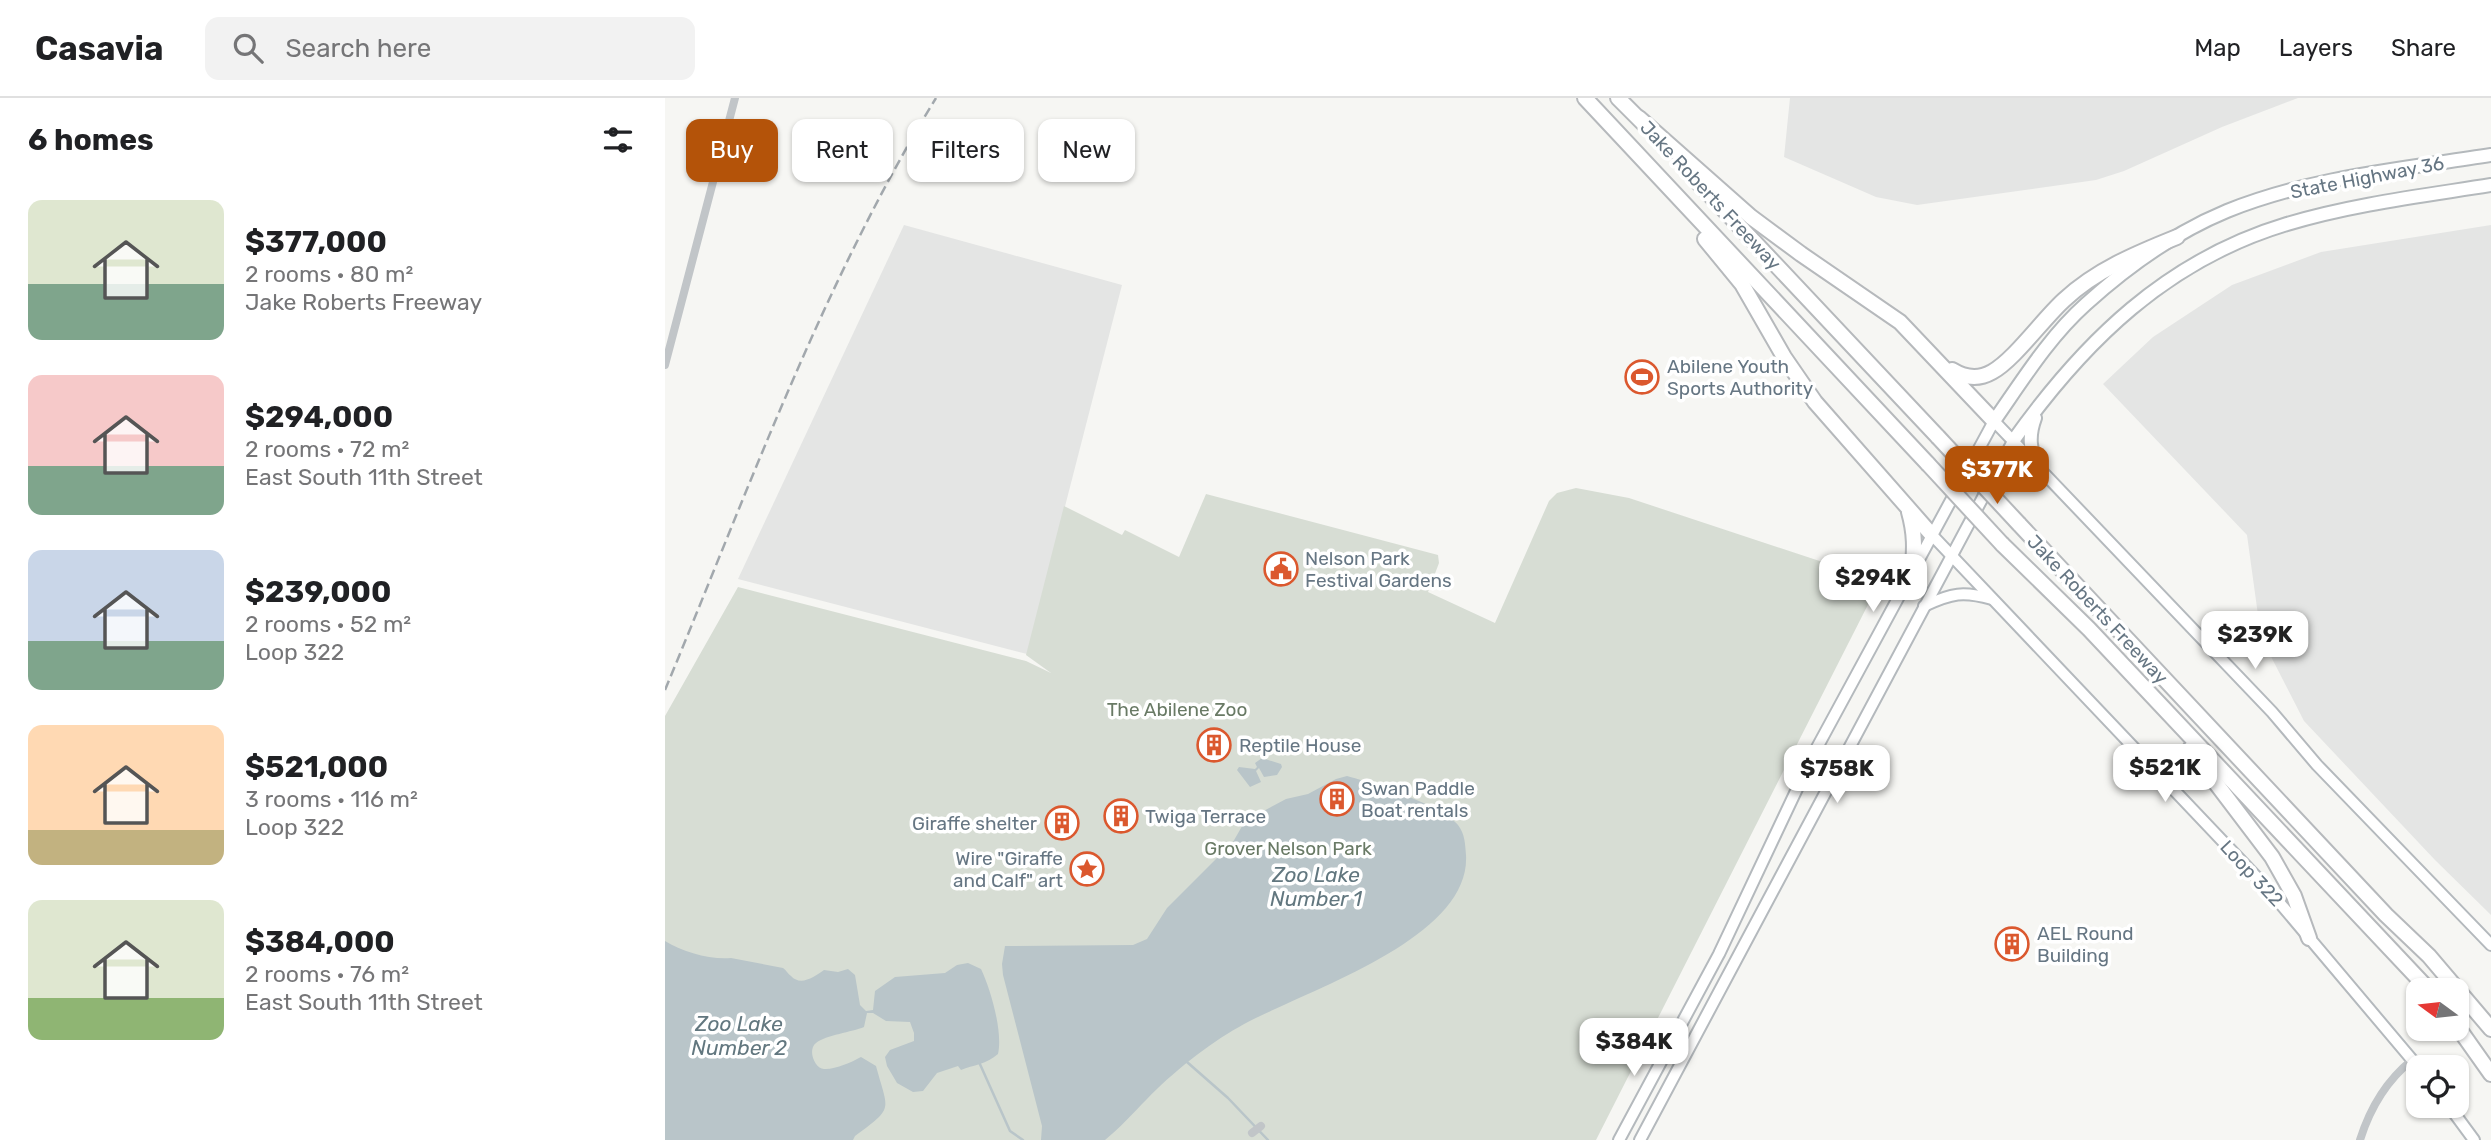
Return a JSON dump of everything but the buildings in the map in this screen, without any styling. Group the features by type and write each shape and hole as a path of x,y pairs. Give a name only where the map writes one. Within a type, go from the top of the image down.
{"highway":[{"name":"Jake Roberts Freeway","path":"1585,98 2002,544 2089,629 2417,978"},
{"name":"Jake Roberts Freeway","path":"1618,98 2386,915 2430,956 2491,1029"},
{"path":"1639,118 1751,217 1900,322 1994,421"},
{"path":"1634,151 1742,284 1784,357 1815,402 1931,534"},
{"path":"1943,365 1963,376 1977,378 1992,373 2005,363 2058,305 2086,282 2132,255 2177,237"},
{"path":"1909,510 1915,537 1912,572"},
{"path":"2149,695 2272,857 2294,896 2309,938"},
{"path":"2468,1041 2491,1074"}],"main road":[{"name":"State Highway 36","path":"1994,421 2045,349 2084,305 2177,237 2226,211 2310,185 2491,155"},
{"name":"State Highway 36","path":"2013,441 2076,360 2131,307 2188,268 2221,250 2287,224 2341,210 2491,185"},
{"path":"2038,467 2029,441 2040,403"},
{"path":"1619,1140 1719,954 1813,755 1994,421 2272,712 2317,765 2491,945"},
{"path":"1640,1140 2013,441"},
{"name":"Loop 322","path":"1931,534 2268,889 2407,1055"},
{"path":"1924,606 1952,594 1965,592 1995,600"},
{"path":"2458,1118 2474,1140"}],"street":[{"path":"665,365 735,98"},
{"path":"2360,1140 2378,1098 2389,1082 2406,1070"},
{"path":"1252,1133 1261,1126"}],"shaded area":[{"path":"1790,98 2298,98 2222,127 2124,171 2096,180 1917,205 1876,197 1784,157"},
{"path":"904,225 1122,285 1027,654 738,579"},
{"path":"2491,225 2491,915 2435,860 2304,721 2261,637 2247,535 2103,384 2153,337 2232,285 2321,252"}],"green space":[{"name":"Grover Nelson Park","path":"1576,488 1629,498 1880,581 1596,1140 665,1140 665,716 738,587 1026,661 1051,673 1026,655 1064,506 1122,535 1125,530 1179,557 1206,494 1438,555 1439,563 1428,592 1495,623 1549,501 1557,493"}],"water":[{"path":"1262,758 1281,764 1282,767 1277,775 1264,777 1259,768 1256,771 1261,782 1250,787 1237,770 1239,767 1255,769 1255,763"},
{"name":"Zoo Lake Number 1","path":"1347,776 1422,803 1450,817 1458,825 1466,855 1460,886 1441,913 1412,938 1377,960 1266,1013 1215,1042 1167,1080 1105,1140 1041,1140 1042,1126 1003,975 1005,946 1133,945 1147,939 1167,908 1233,842 1245,821 1286,799 1308,794"},
{"name":"Zoo Lake Number 2","path":"665,941 697,954 783,968 799,981 824,970 838,972 848,969 855,975 860,1005 866,1011 873,1010 875,991 895,977 945,973 957,965 968,963 981,969 989,988 999,1034 998,1054 985,1062 961,1070 958,1066 937,1073 923,1091 913,1092 897,1083 885,1057 890,1050 914,1041 910,1022 886,1021 873,1013 867,1013 864,1027 820,1040 812,1050 815,1063 824,1069 838,1067 861,1057 876,1066 885,1107 877,1119 853,1140 665,1140"}],"waterway":[{"path":"979,1062 1010,1131 1023,1140"},
{"path":"1187,1062 1228,1098 1268,1140"}],"railway":[{"path":"665,690 757,464 822,314 895,168 936,98"}],"place":[{"name":"Abilene Youth Sports Authority","path":"1642,377"},
{"name":"Nelson Park Festival Gardens","path":"1281,569"},
{"name":"Reptile House","path":"1214,745"},
{"name":"Swan Paddle Boat rentals","path":"1337,799"},
{"name":"Twiga Terrace","path":"1121,816"},
{"name":"Giraffe shelter","path":"1062,823"},
{"name":"Wire \"Giraffe and Calf\" art","path":"1087,869"},
{"name":"AEL Round Building","path":"2012,944"}],"park label":[{"name":"The Abilene Zoo","path":"1177,709"}]}
